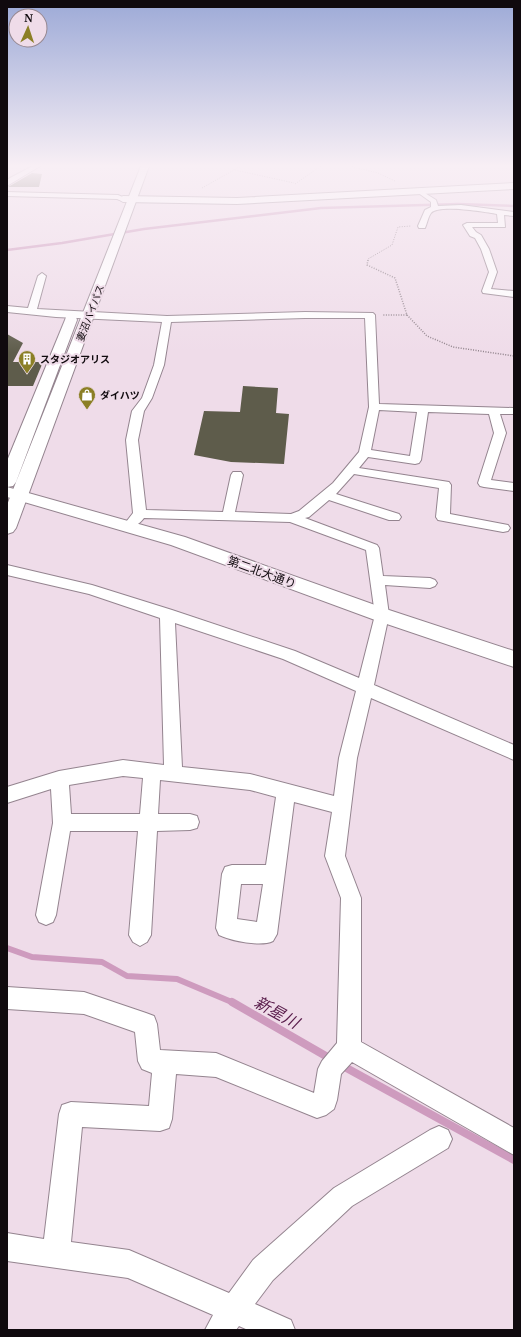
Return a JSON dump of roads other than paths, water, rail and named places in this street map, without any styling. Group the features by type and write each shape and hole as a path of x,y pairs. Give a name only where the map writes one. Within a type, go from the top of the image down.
{"main road":[{"name":"妻沼バイパス","path":"11,490 89,316 116,228"},
{"name":"妻沼バイパス","path":"90,274 111,240"},
{"name":"妻沼バイパス","path":"7,528 11,490 73,315 79,302"},
{"name":"第二北大通り","path":"11,490 134,520 178,541 382,615 514,659"}],"street":[{"path":"469,228 473,234 478,237 485,249 493,272 486,291 514,294"},
{"path":"32,311 42,276"},
{"path":"7,308 73,315 167,319 305,315 370,315 374,407 365,454 337,486 327,495 304,514 292,518 228,517 134,520 132,440 138,411 147,398 159,365 167,319"},
{"path":"374,407 514,410"},
{"path":"365,454 415,460 423,409"},
{"path":"493,410 500,433 484,483 514,487"},
{"path":"351,470 445,486 443,517 503,528"},
{"path":"228,517 237,475"},
{"path":"327,495 394,516"},
{"path":"7,998 84,1003 146,1024 150,1061 216,1065 317,1106 324,1100 330,1069 349,1048 350,898 335,856 348,758 382,615 372,548 292,518"},
{"path":"7,570 92,590 289,655 514,753"},
{"path":"377,580 430,583"},
{"path":"167,614 172,773"},
{"path":"7,795 60,779 123,768 250,782 342,806"},
{"path":"140,935 152,772"},
{"path":"46,915 62,823 60,779"},
{"path":"274,875 286,791"},
{"path":"62,823 190,822"},
{"path":"349,1048 514,1142"},
{"path":"56,1254 71,1114 160,1118 165,1062"},
{"path":"227,1320 263,1270 343,1197 439,1139"},
{"path":"7,1247 129,1264 227,1320 281,1330"}],"waterway":[{"path":"7,250 62,243 149,228"},
{"name":"新星川","path":"7,948 32,957 102,962 127,976 177,979 233,1003"},
{"name":"新星川","path":"233,1003 331,1059"},
{"name":"新星川","path":"341,1065 514,1160"}],"place":[{"name":"スタジオアリス","path":"27,374"},
{"name":"ダイハツ","path":"87,410"}]}
